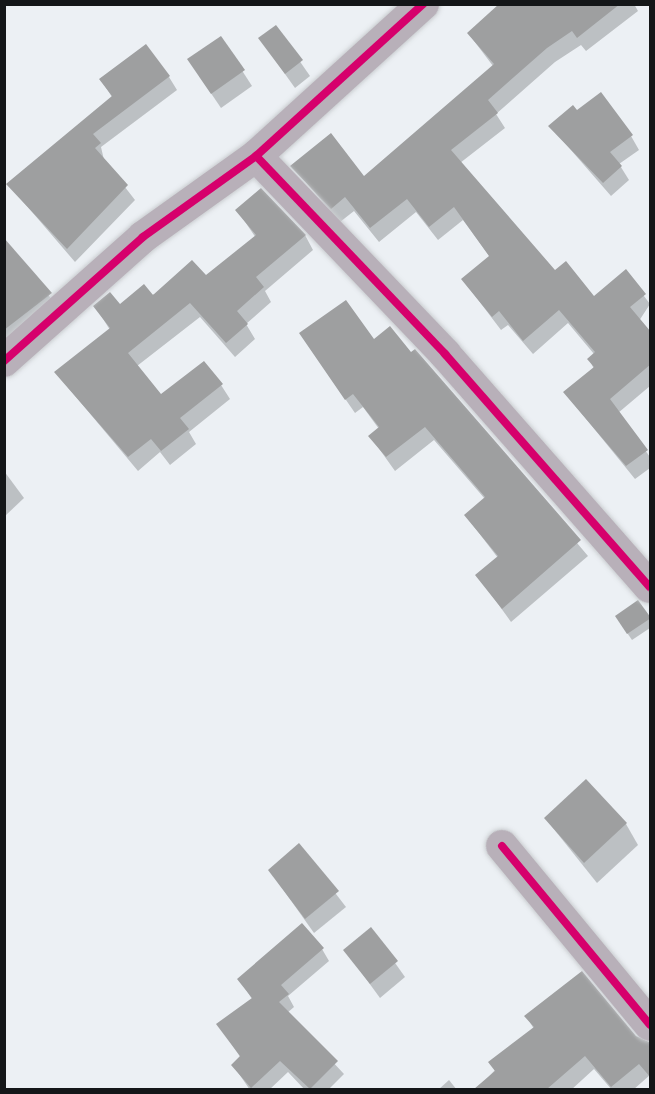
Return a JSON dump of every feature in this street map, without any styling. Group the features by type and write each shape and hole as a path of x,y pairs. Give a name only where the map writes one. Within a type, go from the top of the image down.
{"street":[{"path":"4,361 143,237 256,156 423,4"},
{"path":"256,156 445,354 651,587"},
{"path":"502,846 651,1025"}],"building":[{"path":"499,4 620,4 577,38 572,31 547,48 488,100 498,113 451,150 555,270 566,261 594,296 626,269 646,294 630,307 651,332 651,364 610,399 648,450 626,466 563,392 594,367 587,359 595,352 559,310 523,341 499,311 492,317 461,279 489,256 454,207 429,227 407,199 370,228 345,197 331,209 290,166 331,133 364,176 494,64 467,33"},
{"path":"276,25 303,60 285,74 258,38"},
{"path":"221,36 245,70 211,94 187,59"},
{"path":"146,44 170,76 93,134 101,143 95,148 128,185 67,249 6,184 112,96 99,79"},
{"path":"601,92 633,135 610,152 622,166 603,183 548,126 573,105 577,110"},
{"path":"261,188 306,235 256,277 264,287 237,311 248,324 226,343 190,303 128,353 161,394 204,361 223,384 180,418 189,429 161,451 151,439 128,457 54,372 110,328 93,306 110,292 120,304 144,284 153,295 192,260 206,275 256,235 235,210"},
{"path":"4,238 52,293 4,330"},
{"path":"346,300 374,339 390,326 411,352 415,349 581,540 502,609 475,575 498,556 464,515 485,497 425,427 386,457 368,436 379,427 353,394 345,400 299,333"},
{"path":"638,600 651,618 627,634 615,616"},
{"path":"586,779 627,823 584,863 544,818"},
{"path":"299,843 339,891 305,919 268,870"},
{"path":"302,923 324,948 281,985 289,994 279,1002 338,1061 310,1089 280,1061 251,1088 231,1065 240,1056 216,1024 252,998 237,979"},
{"path":"371,927 398,961 370,984 343,950"},
{"path":"582,971 636,1036 651,1043 651,1078 639,1064 611,1087 585,1056 547,1089 474,1089 495,1071 488,1062 534,1027 524,1016"}],"cycle path":[{"path":"4,361 143,237 256,156 423,4"},
{"path":"256,156 445,354 650,587"},
{"path":"502,846 650,1025"}]}
